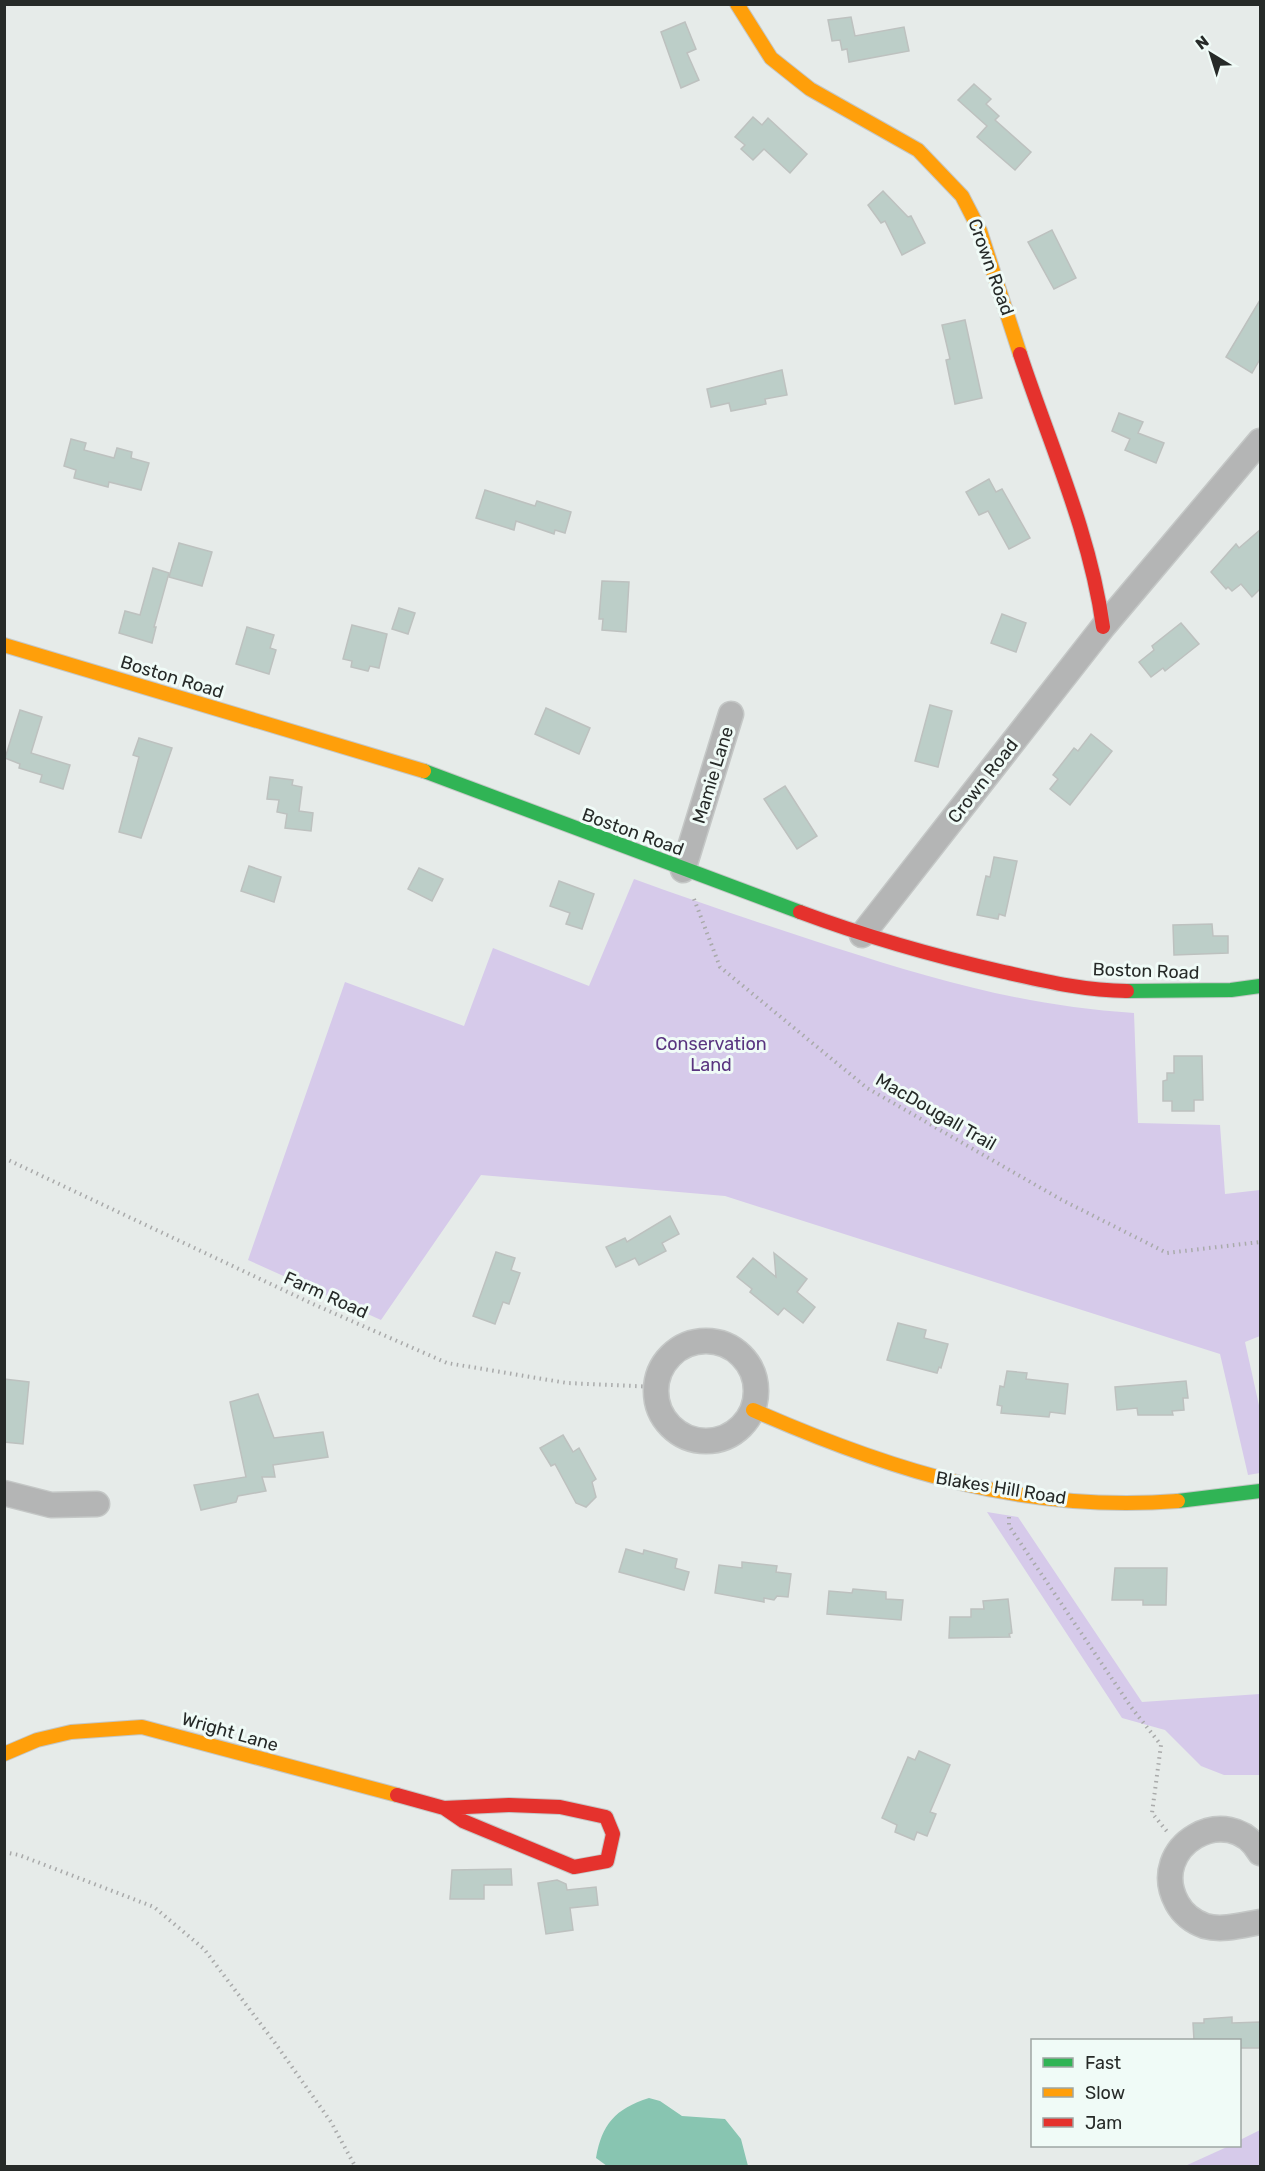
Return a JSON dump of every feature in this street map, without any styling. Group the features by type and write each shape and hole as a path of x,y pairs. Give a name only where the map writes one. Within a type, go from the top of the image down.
{"street":[{"name":"Crown Road","path":"736,4 771,58 810,89 918,150 962,195 980,231 1035,400 1081,526 1097,584 1103,627"},
{"name":"Crown Road","path":"862,935 1103,627 1260,441"},
{"name":"Boston Road","path":"4,645 427,772 683,870 862,935 951,960 1039,980 1110,991 1231,990 1260,986"},
{"name":"Mamie Lane","path":"683,870 731,714"},
{"path":"701,1341 718,1342 734,1349 751,1368 757,1394 753,1410 745,1424 726,1438 710,1442 680,1435 668,1424 657,1403 656,1387 665,1363 677,1351 701,1341"},
{"name":"Blakes Hill Road","path":"753,1410 872,1460 940,1479 1006,1492 1120,1504 1196,1501 1260,1491"},
{"path":"4,1493 51,1505 97,1504"},
{"name":"Wright Lane","path":"4,1754 25,1743 79,1730 108,1726 142,1727 444,1808 509,1804 560,1807 606,1817 613,1834 607,1861 574,1867 463,1821 444,1808"},
{"path":"1260,1853 1247,1838 1219,1829 1203,1832 1180,1849 1172,1863 1171,1887 1180,1908 1191,1919 1206,1926 1222,1928 1260,1922"}],"path":[{"name":"MacDougall Trail","path":"683,870 720,967 867,1088 1060,1200 1167,1253 1260,1242"},
{"name":"Farm Road","path":"4,1158 313,1304 447,1363 567,1383 656,1387"},
{"path":"1006,1492 1010,1526 1131,1707 1161,1745 1152,1813 1180,1849"},
{"path":"4,1852 18,1855 154,1907 204,1949 331,2122 355,2166"}],"green space":[{"name":"Conservation Land","path":"634,879 833,947 945,981 1018,998 1094,1010 1134,1013 1138,1123 1220,1125 1225,1194 1260,1190 1260,1336 1245,1342 1260,1410 1260,1473 1248,1475 1220,1354 725,1196 481,1175 381,1320 248,1260 345,982 464,1026 493,948 589,986"},
{"path":"987,1512 1018,1517 1142,1702 1260,1694 1260,1775 1224,1775 1201,1766 1165,1730 1122,1718"},
{"path":"1260,2130 1260,2166 1185,2166 1227,2147 1241,2147 1241,2140"}],"shaded area":[{"path":"649,2098 660,2101 682,2116 725,2119 741,2139 748,2166 607,2166 596,2158 602,2136 612,2119 627,2107"}],"building":[{"path":"851,17 855,36 904,27 909,51 849,62 847,49 842,50 840,40 832,41 828,20"},
{"path":"685,22 696,49 687,53 699,80 681,88 661,32"},
{"path":"974,84 991,99 986,104 999,116 995,120 1031,152 1015,170 977,137 987,126 958,100"},
{"path":"753,117 762,125 768,118 807,154 790,173 764,149 753,160 741,149 745,145 735,137"},
{"path":"883,191 908,217 911,216 925,243 902,255 885,221 881,223 868,205"},
{"path":"1052,230 1076,278 1054,289 1028,242"},
{"path":"1260,300 1260,359 1252,373 1226,357"},
{"path":"965,320 982,398 955,404 946,360 950,359 942,325"},
{"path":"782,370 787,395 765,399 766,404 731,411 729,403 711,407 707,389"},
{"path":"1119,413 1143,422 1138,433 1164,443 1156,463 1125,450 1130,439 1112,431"},
{"path":"71,439 86,443 84,450 114,458 117,448 132,452 131,458 149,463 141,490 109,482 108,487 74,478 76,470 64,466"},
{"path":"989,479 996,492 1002,489 1030,538 1009,549 988,511 979,515 966,492"},
{"path":"485,490 535,506 537,501 571,512 565,533 555,530 554,534 516,521 514,530 476,518"},
{"path":"1260,530 1260,589 1252,597 1241,584 1232,591 1228,587 1226,589 1211,572 1236,544 1239,548"},
{"path":"179,543 212,552 202,586 169,577"},
{"path":"153,568 169,573 154,627 156,627 152,643 119,633 125,611 140,615"},
{"path":"602,581 629,582 626,632 602,630 603,619 599,619"},
{"path":"399,608 415,613 408,634 392,629"},
{"path":"1002,614 1026,623 1016,652 991,643"},
{"path":"1181,623 1199,644 1165,671 1163,668 1151,677 1139,662 1154,650 1152,646"},
{"path":"352,625 387,634 379,668 370,666 368,671 351,667 352,661 343,659"},
{"path":"247,627 274,635 270,648 276,650 269,674 236,664"},
{"path":"930,705 952,711 938,767 915,761"},
{"path":"546,708 590,728 579,754 535,734"},
{"path":"20,710 42,717 31,753 70,765 63,789 40,782 42,775 19,768 20,764 5,758"},
{"path":"1091,734 1112,751 1070,805 1050,789 1058,779 1053,775 1074,748 1078,751"},
{"path":"139,738 172,748 141,838 119,832 139,757 133,755"},
{"path":"270,777 293,780 292,785 302,787 299,811 313,813 311,831 285,828 287,814 277,812 279,800 267,799"},
{"path":"785,786 817,836 797,849 764,799"},
{"path":"994,857 1017,861 1005,916 999,914 998,919 977,915 986,876 990,877"},
{"path":"249,866 281,877 274,902 241,891"},
{"path":"419,868 443,879 432,901 408,889"},
{"path":"559,881 594,894 582,929 566,924 570,913 550,906"},
{"path":"1212,924 1213,936 1228,936 1228,953 1174,955 1173,925"},
{"path":"1174,1056 1202,1056 1203,1100 1194,1100 1194,1111 1172,1111 1172,1101 1163,1101 1163,1081 1167,1080 1167,1073 1174,1073"},
{"path":"670,1216 679,1234 662,1243 666,1251 639,1265 635,1258 616,1267 606,1247 625,1238 627,1242"},
{"path":"496,1252 515,1258 511,1270 520,1273 509,1304 503,1302 495,1324 473,1316"},
{"path":"774,1253 807,1279 797,1292 815,1307 803,1323 784,1308 778,1315 750,1292 752,1289 737,1277 753,1258 776,1277"},
{"path":"898,1323 926,1330 924,1338 948,1344 941,1368 939,1367 937,1373 887,1360"},
{"path":"1007,1371 1027,1373 1026,1379 1068,1384 1065,1414 1050,1412 1049,1417 1001,1413 1002,1406 997,1405 1000,1386 1004,1387"},
{"path":"4,1379 29,1382 23,1444 4,1442"},
{"path":"1186,1381 1188,1398 1183,1398 1184,1410 1172,1411 1173,1415 1138,1415 1137,1408 1117,1410 1115,1387"},
{"path":"258,1394 274,1438 323,1432 328,1457 273,1465 275,1477 262,1477 266,1491 238,1496 236,1502 201,1510 194,1485 246,1477 230,1402"},
{"path":"563,1435 573,1452 579,1448 596,1479 592,1482 596,1497 586,1507 576,1503 555,1464 551,1466 540,1448"},
{"path":"626,1549 643,1554 644,1550 677,1559 675,1568 689,1572 684,1590 619,1572"},
{"path":"742,1562 777,1566 776,1572 791,1574 788,1597 777,1596 774,1600 764,1598 764,1602 715,1593 719,1565 742,1568"},
{"path":"1115,1568 1167,1568 1166,1605 1143,1605 1143,1600 1112,1600"},
{"path":"853,1589 886,1592 886,1599 903,1600 901,1620 827,1614 829,1591 852,1593"},
{"path":"1008,1599 1012,1633 1009,1634 1010,1637 949,1638 950,1617 971,1617 971,1609 984,1609 983,1601"},
{"path":"919,1751 950,1765 930,1812 936,1814 927,1836 917,1832 914,1840 895,1832 897,1825 882,1818 908,1757 915,1760"},
{"path":"511,1869 512,1885 484,1885 484,1899 450,1899 452,1870"},
{"path":"557,1880 566,1884 567,1890 596,1887 598,1905 570,1908 573,1930 546,1934 538,1883"},
{"path":"1232,2017 1232,2023 1260,2022 1260,2048 1241,2048 1241,2039 1194,2039 1193,2023 1204,2023 1204,2019"}],"traffic: fast":[{"path":"424,771 800,912"},
{"path":"1127,991 1231,990 1260,986"},
{"path":"1178,1501 1260,1491"}],"traffic: slow":[{"path":"737,4 771,58 810,89 918,150 962,196 980,231 1020,354"},
{"path":"4,645 424,771"},
{"path":"753,1410 856,1452 960,1483 1013,1494 1066,1500 1121,1503 1178,1501"},
{"path":"4,1754 37,1740 71,1732 142,1727 397,1795"}],"traffic: jam":[{"path":"1020,354 1079,523 1089,557 1103,627"},
{"path":"800,912 876,938 978,966 1065,985 1127,991"},
{"path":"397,1795 444,1808 509,1805 560,1807 606,1817 613,1834 607,1861 574,1867 463,1821 444,1808"}]}
